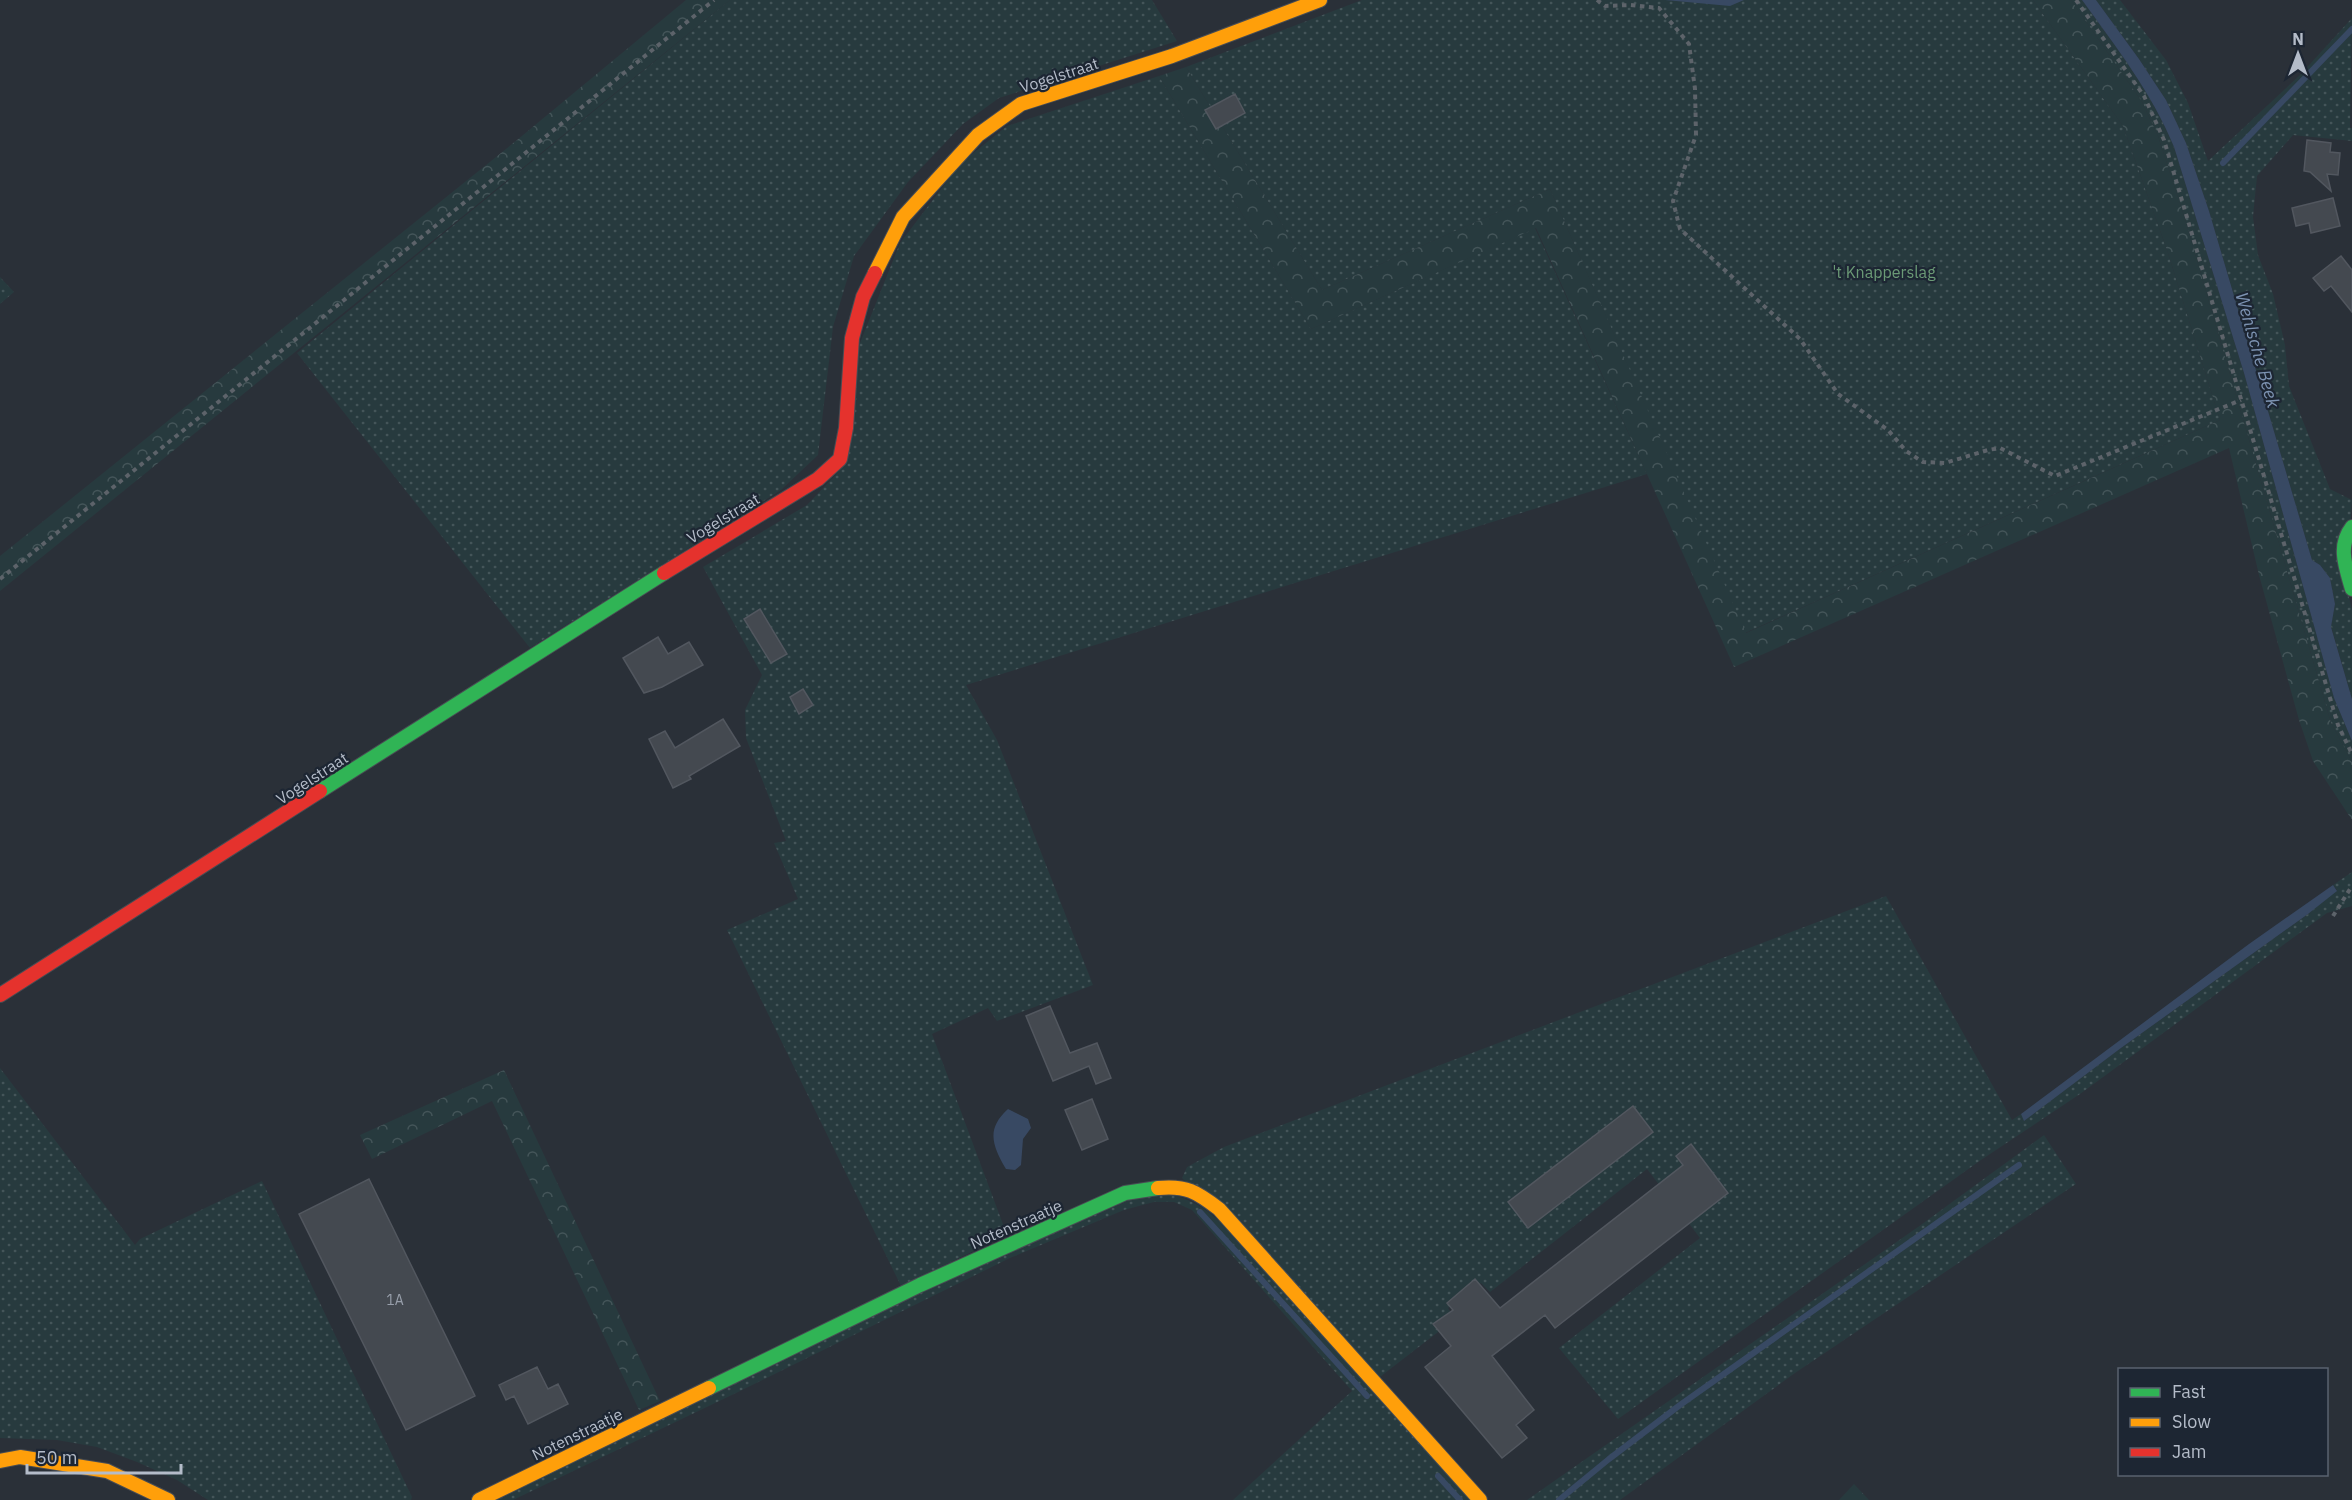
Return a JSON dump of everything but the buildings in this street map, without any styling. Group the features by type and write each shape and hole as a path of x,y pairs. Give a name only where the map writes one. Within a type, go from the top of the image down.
{"street":[{"name":"Vogelstraat","path":"0,995 649,582 818,479 840,459 846,428 852,338 863,297 903,218 978,135 1021,104 1172,56 1320,0"},
{"path":"2352,527 2345,534 2343,541 2352,589"},
{"name":"Notenstraatje","path":"479,1500 920,1285 1125,1193 1159,1187 1179,1187 1197,1192 1219,1209 1480,1500"},
{"path":"0,1461 20,1457 107,1471 168,1500"}],"path":[{"path":"0,579 714,0"},
{"path":"1597,0 1605,6 1630,5 1659,8 1689,44 1695,89 1696,135 1673,201 1680,229 1800,339 1838,394 1888,430 1906,451 1923,462 1945,463 2000,448 2055,476 2241,400"},
{"path":"2076,0 2144,96 2164,140 2338,725 2352,753"},
{"path":"2333,916 2352,886"}],"green space":[{"path":"686,0 730,0 0,591 0,556 517,140"},
{"path":"730,0 1152,0 1177,41 999,98 963,124 908,182 854,256 833,327 818,455 781,490 530,648 297,353"},
{"name":"'t Knapperslag","path":"1362,0 2033,0 2123,126 2168,253 2220,420 1745,633 1550,189 1322,290 1186,67"},
{"path":"2033,0 2071,0 2142,102 2158,136 2185,219 2331,723 2352,762 2352,820 2313,761 2299,720 2259,575 2229,448 1734,667 1536,228 1311,329 1159,76 1186,67 1322,290 1550,189 1746,633 2220,420 2168,253 2123,126"},
{"path":"2071,0 2082,0 2120,53 2155,108 2174,147 2244,373 2334,698 2352,741 2352,762 2331,723 2185,219 2158,136 2142,102"},
{"path":"2096,0 2120,0 2166,60 2188,103 2208,161 2300,75 2352,18 2350,128 2352,128 2352,141 2293,135 2257,176 2253,217 2258,255 2273,294 2285,345 2289,386 2330,489 2352,500 2347,590 2352,609 2352,699 2331,626 2335,604 2330,578 2320,565 2312,560 2209,211 2186,143 2166,100"},
{"path":"1159,76 1311,329 1535,228 1647,474 966,685 997,740 1093,985 997,1021 988,1008 932,1034 1007,1235 901,1286 727,930 798,899 774,843 786,841 746,738 745,710 762,675 703,567 807,505 840,470 852,363 900,243 961,163 1007,126"},
{"path":"0,277 14,292 0,304"},
{"path":"2352,872 2352,906 2327,913 2080,1094 1981,1160 1618,1419 1559,1348 1700,1238 1647,1169 1490,1292 1481,1283 1448,1308 1455,1319 1376,1380 1182,1178 1187,1167 1224,1147 1886,896 2012,1120 2021,1114 2025,1120 2308,914 2337,890 2333,885"},
{"path":"0,1068 135,1245 140,1239 262,1181 412,1497 411,1500 208,1500 177,1480 97,1447 57,1440 0,1438"},
{"path":"504,1070 660,1401 639,1410 492,1101 372,1159 360,1135"},
{"path":"2044,1135 2076,1184 1795,1373 1620,1500 1527,1500 1918,1227"},
{"path":"1169,1194 1197,1205 1221,1223 1472,1500 1233,1500 1352,1391 1192,1210 1174,1202 1154,1202 1124,1210 1010,1258 513,1500 490,1500 995,1256 1117,1201"},
{"path":"1854,1484 1869,1500 1839,1500"}],"water":[{"path":"1665,0 1744,0 1730,6"},
{"path":"2082,0 2096,0 2139,59 2166,100 2186,143 2209,211 2312,560 2320,565 2330,578 2335,604 2331,627 2352,699 2352,741 2334,698 2244,373 2174,147 2144,89"},
{"path":"2333,885 2337,891 2308,914 2121,1048 2024,1121 2021,1114 2249,944"},
{"path":"1008,1109 1028,1119 1031,1128 1023,1139 1021,1165 1015,1170 1006,1169 993,1138 996,1123"}],"waterway":[{"path":"2223,163 2352,29"},
{"path":"1559,1500 1680,1405 2019,1165"},
{"path":"1200,1212 1367,1396"},
{"path":"1438,1476 1460,1500"}],"traffic: fast":[{"path":"2352,527 2347,534 2344,549 2345,565 2352,589"},
{"path":"320,791 664,573"},
{"path":"709,1388 920,1285 1125,1193 1158,1188"}],"traffic: slow":[{"path":"875,273 903,217 978,135 1021,104 1172,56 1320,0"},
{"path":"1158,1188 1168,1187 1191,1191 1219,1209 1480,1500"},
{"path":"479,1500 709,1388"},
{"path":"0,1461 20,1457 107,1471 168,1500"}],"traffic: jam":[{"path":"664,573 818,479 840,459 846,428 852,338 863,297 875,273"},
{"path":"0,995 320,791"}],"water label":[{"name":"Wehlsche Beek","path":"2258,350"}]}
